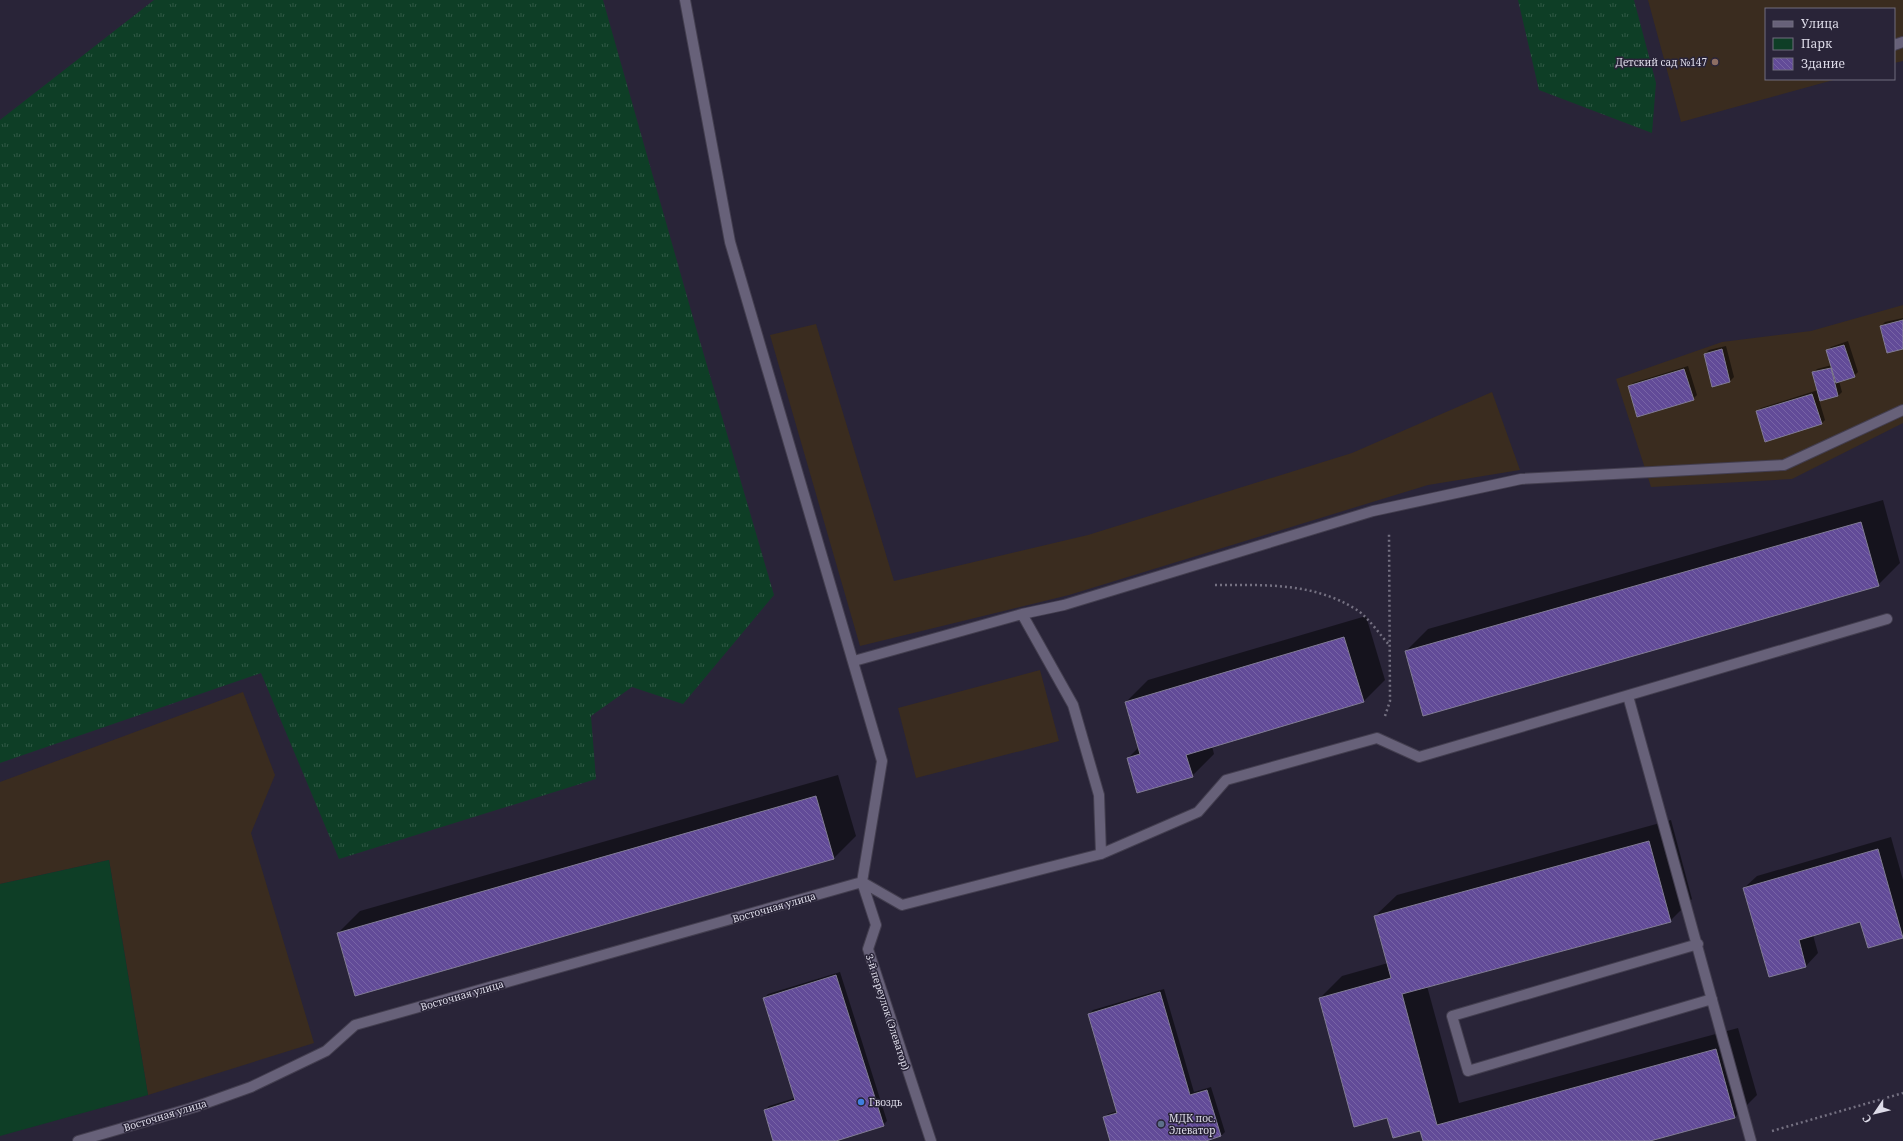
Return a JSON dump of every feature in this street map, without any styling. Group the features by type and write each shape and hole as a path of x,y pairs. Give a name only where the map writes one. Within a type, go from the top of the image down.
{"street":[{"path":"685,0 730,242 854,661 882,761 862,882 902,905 1101,854 1198,812 1226,780 1377,738 1419,757 1887,619"},
{"path":"854,661 1022,614 1064,605 1388,508 1521,479 1784,465 1903,410"},
{"path":"1022,614 1073,705 1099,795 1101,854"},
{"path":"1628,696 1698,944 1750,1139"},
{"name":"Восточная улица","path":"78,1141 195,1107 251,1087 326,1051 355,1025 862,882"},
{"name":"3-й переулок (Элеватор)","path":"862,882 876,925 868,948 931,1141"},
{"path":"1698,944 1452,1016 1468,1071 1712,999"}],"path":[{"path":"1377,738 1390,701 1388,508"},
{"path":"1213,585 1285,585 1324,594 1358,611 1390,646"},
{"path":"1750,1139 1903,1093"}],"shaded area":[{"name":"Детский сад №147","path":"1648,0 1903,0 1903,61 1895,63 1895,8 1765,8 1765,80 1833,80 1681,122"},
{"path":"1903,305 1903,423 1792,479 1651,487 1616,379 1722,342 1811,331"},
{"path":"816,324 894,581 1088,535 1352,453 1492,392 1520,470 1428,485 1069,595 860,646 770,335"},
{"path":"1040,670 1059,741 916,778 898,708"},
{"path":"243,692 275,775 251,833 314,1043 148,1095 109,860 0,884 0,782"}],"green space":[{"path":"154,0 603,0 774,595 683,704 632,687 591,716 596,779 339,859 261,673 0,763 0,120"},
{"path":"1518,0 1634,0 1656,83 1652,133 1539,90"},
{"path":"109,860 148,1095 0,1136 0,884"}],"building":[{"path":"1903,320 1903,349 1887,353 1880,326"},
{"path":"1844,345 1855,377 1836,383 1826,350"},
{"path":"1722,349 1730,382 1712,387 1704,354"},
{"path":"1831,368 1838,396 1820,401 1812,372"},
{"path":"1684,369 1694,400 1637,417 1628,386"},
{"path":"1812,394 1822,424 1765,442 1756,411"},
{"path":"1861,522 1879,586 1423,716 1405,651"},
{"path":"1344,637 1364,702 1186,755 1193,777 1137,793 1127,758 1140,754 1125,702"},
{"path":"816,796 834,859 355,996 337,933"},
{"path":"1649,841 1671,922 1402,994 1437,1125 1716,1049 1735,1118 1650,1141 1423,1141 1420,1131 1393,1138 1387,1118 1354,1127 1319,998 1391,978 1374,916"},
{"path":"1878,849 1903,938 1868,948 1860,922 1799,940 1806,967 1769,977 1743,888"},
{"path":"836,975 884,1126 836,1141 773,1141 764,1110 795,1100 763,998"},
{"path":"1160,992 1190,1095 1207,1090 1221,1136 1206,1141 1110,1141 1103,1117 1117,1113 1088,1014"}],"place":[{"name":"Детский сад №147","path":"1715,62"},
{"name":"Гвоздь","path":"861,1102"},
{"name":"МДК пос. Элеватор","path":"1161,1124"}]}
